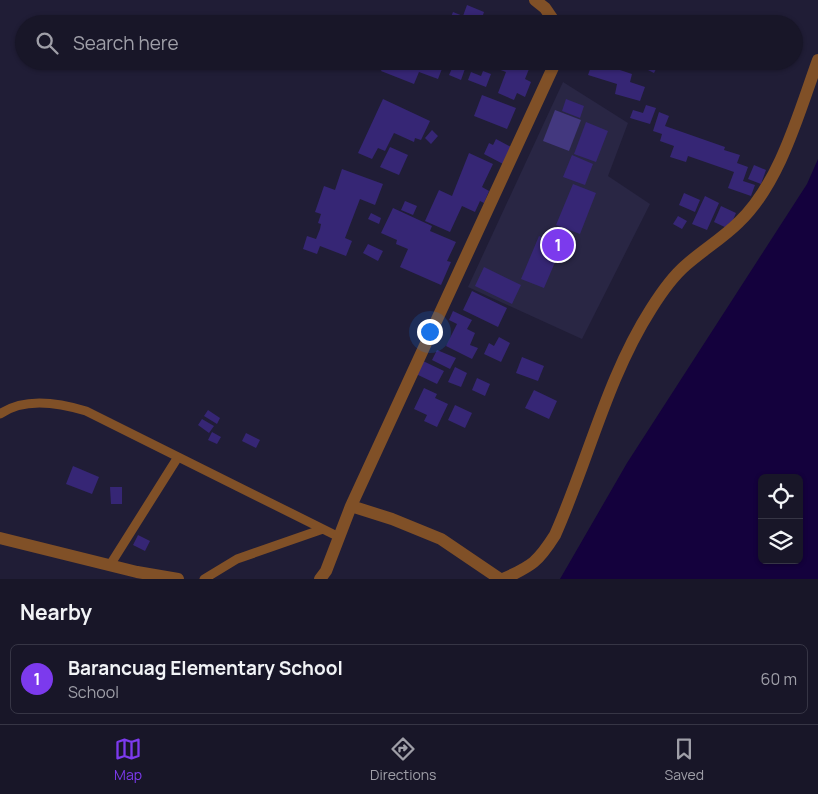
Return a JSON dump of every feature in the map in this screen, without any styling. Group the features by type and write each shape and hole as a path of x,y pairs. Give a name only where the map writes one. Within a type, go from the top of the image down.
{"street":[{"path":"535,0 550,15"},
{"path":"351,506 392,519 440,539 502,579 530,567 542,556 555,535 620,367 634,336 670,281 686,265 740,222 770,180 796,121 818,60"},
{"path":"320,579 326,571 351,506 552,70"},
{"path":"0,538 110,565 178,579"}],"lane":[{"path":"0,414 22,405 44,403 65,404 86,411 339,537"},
{"path":"110,565 178,457"},
{"path":"204,579 237,559 323,529"}],"shaded area":[{"path":"563,82 628,123 608,176 650,204 582,339 468,287"},
{"path":"555,110 581,120 569,151 543,141"},
{"path":"818,159 818,579 560,579 627,463 807,184"}],"building":[{"path":"467,5 484,12 483,15 463,15"},
{"path":"442,70 438,79 419,72 414,84 381,71"},
{"path":"451,70 465,70 461,80 449,75"},
{"path":"501,70 529,70 525,79 531,82 525,97 517,93 514,100 498,93 506,72"},
{"path":"590,70 620,70 632,74 630,82 645,87 640,101 615,94 617,84 588,75"},
{"path":"483,71 491,74 486,87 468,80 471,72 481,76"},
{"path":"482,95 516,108 507,129 474,116"},
{"path":"383,99 430,121 421,140 415,138 414,142 394,133 385,151 378,148 372,159 358,153"},
{"path":"566,99 584,106 580,118 562,111"},
{"path":"646,105 656,108 650,124 630,118 633,110 643,113"},
{"path":"659,112 669,116 665,126 725,147 724,150 740,155 737,163 748,167 743,181 755,185 751,196 728,188 734,172 688,156 686,162 670,157 674,146 660,141 662,134 653,131"},
{"path":"586,122 608,131 596,162 574,154"},
{"path":"432,130 438,136 431,144 425,138"},
{"path":"496,139 513,148 505,165 484,154 489,143 493,145"},
{"path":"390,147 408,155 399,175 380,167"},
{"path":"469,153 493,164 482,187 489,191 484,203 480,201 475,212 462,206 450,232 425,221 439,190 452,196"},
{"path":"572,155 593,164 585,185 563,177"},
{"path":"754,165 766,170 761,184 748,179"},
{"path":"342,169 383,184 375,205 360,199 345,238 352,241 346,256 320,246 317,254 303,249 307,236 316,239 320,229 321,224 318,223 321,214 315,212 324,186 335,190"},
{"path":"573,184 596,193 580,234 556,225"},
{"path":"684,193 700,200 695,212 679,205"},
{"path":"705,196 719,203 707,230 692,224"},
{"path":"405,201 417,206 413,215 401,210"},
{"path":"721,206 736,213 729,229 714,222"},
{"path":"393,208 432,226 430,231 456,242 447,261 451,262 441,285 400,267 408,249 396,244 397,240 381,233"},
{"path":"371,213 381,218 379,224 368,219"},
{"path":"678,216 687,221 682,229 673,224"},
{"path":"539,236 562,246 544,288 521,279"},
{"path":"368,244 383,251 378,261 363,253"},
{"path":"484,267 521,285 512,304 475,286"},
{"path":"472,291 507,308 498,327 463,310"},
{"path":"453,311 472,320 467,329 475,333 470,345 478,348 472,359 446,346 457,324 449,320"},
{"path":"499,337 510,343 501,362 484,354 489,343 494,346"},
{"path":"437,350 456,358 450,369 432,360"},
{"path":"522,357 544,366 538,381 516,373"},
{"path":"423,361 444,371 437,384 416,374"},
{"path":"455,367 467,373 461,387 448,382"},
{"path":"477,378 490,384 485,396 472,390"},
{"path":"424,388 437,394 435,398 448,404 437,427 424,421 427,415 414,409"},
{"path":"534,390 557,401 549,419 525,408"},
{"path":"455,405 472,413 465,428 448,420"},
{"path":"208,410 220,418 217,424 204,416"},
{"path":"202,419 214,426 209,433 198,425"},
{"path":"212,432 221,437 217,444 208,440"},
{"path":"246,433 260,440 256,448 242,441"},
{"path":"73,466 99,477 92,494 66,484"},
{"path":"110,487 122,487 122,504 111,504"},
{"path":"138,535 150,541 145,551 133,545"}],"place":[{"name":"Barancuag Elementary School","path":"558,245"}]}
